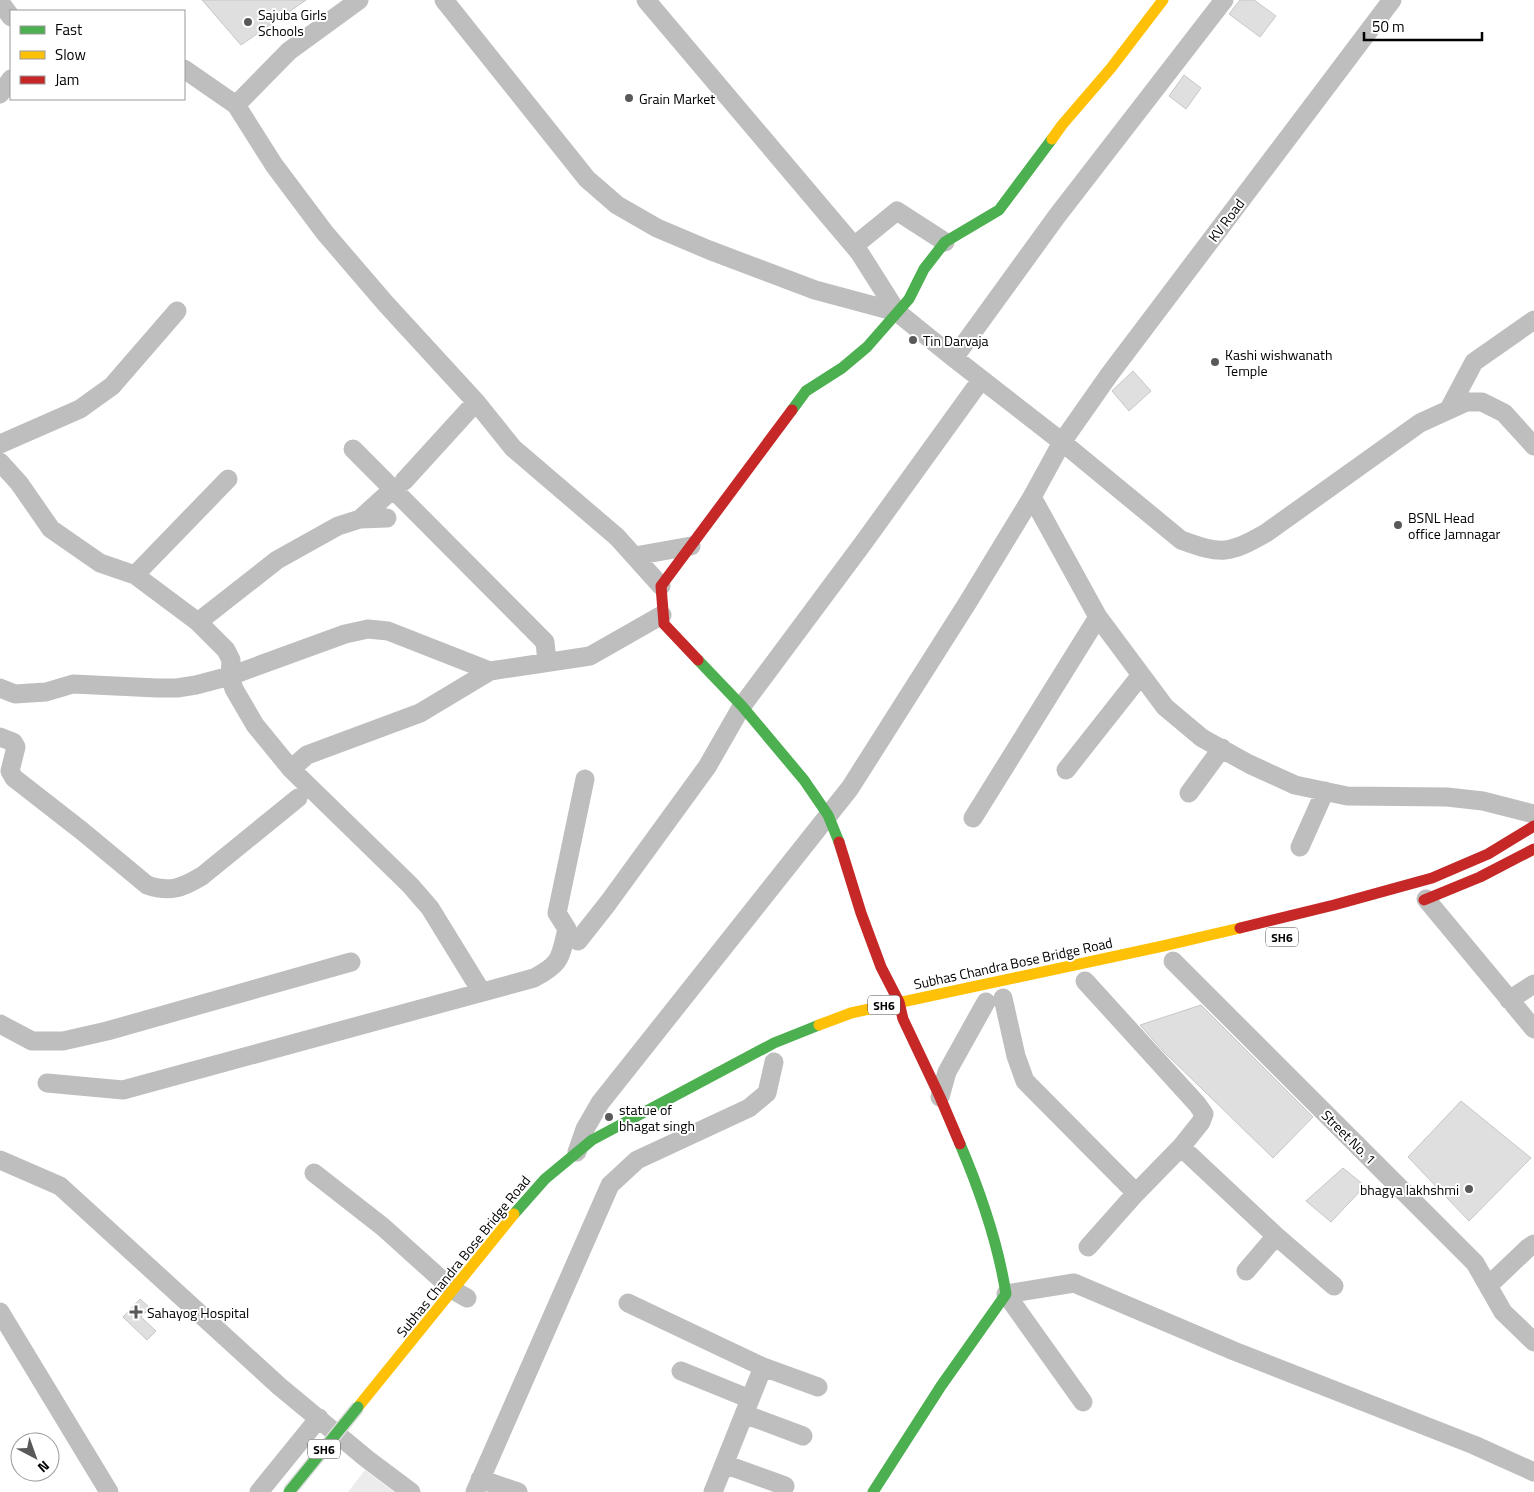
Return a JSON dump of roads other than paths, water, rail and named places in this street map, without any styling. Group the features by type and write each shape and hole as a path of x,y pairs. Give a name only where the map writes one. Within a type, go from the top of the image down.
{"street":[{"path":"236,105 289,51 359,0"},
{"path":"444,0 587,179 617,205 657,228 709,250 815,290 897,312"},
{"path":"646,0 854,246 897,312 1062,442 1181,540 1205,549 1226,551 1247,544 1266,533 1420,423 1466,402 1482,402 1504,413 1534,446"},
{"path":"1083,1402 1006,1294 1002,1268 973,1175 904,1019 899,1002 881,967 828,815 804,780 742,706 664,624 661,586 806,391 842,368 867,347 909,299 924,269 945,242 999,210 1028,174 1062,125 1111,68 1163,0"},
{"path":"954,358 1052,224 1224,0"},
{"name":"KV Road","path":"573,1173 577,1152 585,1129 600,1103 856,780 1032,496 1062,442 1110,375 1392,0"},
{"path":"0,2 10,16"},
{"path":"185,69 236,105 274,165 325,233 386,304 476,402 513,448 617,537 661,586"},
{"path":"0,94 10,80"},
{"path":"854,246 897,211 945,242"},
{"path":"0,444 80,409 112,386 177,311"},
{"path":"1448,409 1474,362 1534,320"},
{"path":"578,941 707,767 742,706 981,380"},
{"path":"360,519 398,485 476,402"},
{"path":"353,449 398,485 545,642 547,662"},
{"path":"0,462 18,483 51,529 100,563 135,575 198,622 230,655 230,676 234,689 255,725 291,769 410,885 430,908 482,991"},
{"path":"135,575 228,479"},
{"path":"1032,496 1098,617 1165,707 1202,738 1249,764 1295,785 1347,796 1447,797 1483,801 1534,814"},
{"path":"198,622 277,560 338,526 360,519 386,518"},
{"path":"635,556 691,546"},
{"path":"291,769 308,755 420,712 490,671 590,656 662,615"},
{"path":"973,818 1098,617"},
{"path":"0,688 14,694 46,692 73,684 177,688 196,685 230,676 345,634 368,629 388,631 490,671"},
{"path":"1066,770 1141,675"},
{"path":"0,737 13,742 16,747 10,770 14,778 147,885 159,889 168,890 191,883 202,876 298,798"},
{"path":"1189,793 1222,748"},
{"path":"47,1082 123,1090 534,978 549,970 560,957 567,929 557,912 585,779"},
{"path":"1300,847 1325,791"},
{"name":"Subhas Chandra Bose Bridge Road","path":"289,1492 358,1407 463,1296 514,1214 545,1179 592,1140 627,1120 774,1043 851,1013 1163,946 1334,906 1432,878 1488,854 1534,826"},
{"path":"1534,849 1499,869 1461,886 1422,900 1534,1029"},
{"path":"1461,865 1499,869 1534,861"},
{"name":"Street No. 1","path":"1173,961 1475,1263 1503,1312 1534,1342"},
{"path":"0,1024 32,1041 63,1042 123,1027 351,962"},
{"path":"1085,981 1204,1114 1201,1122 1181,1147 1088,1246"},
{"path":"1509,1000 1534,984"},
{"path":"940,1097 947,1072 1001,998"},
{"path":"1001,998 1016,1056 1025,1082 1136,1193"},
{"path":"968,1006 1001,998"},
{"path":"757,1070 778,1060"},
{"path":"518,1492 477,1486 610,1185 637,1160 749,1108 767,1093 778,1060"},
{"path":"1181,1147 1276,1236 1334,1286"},
{"path":"0,1160 60,1186 279,1386 411,1492"},
{"path":"314,1173 383,1227 463,1296"},
{"path":"1246,1271 1276,1236"},
{"path":"1489,1285 1534,1244"},
{"path":"873,1492 941,1386 1006,1294 1074,1283 1234,1351 1474,1445 1534,1472"},
{"path":"628,1304 763,1367 818,1387"},
{"path":"0,1312 109,1492"},
{"path":"713,1492 763,1367"},
{"path":"681,1371 803,1436"},
{"path":"259,1492 319,1418"},
{"name":"SH6","path":"342,1455 360,1432"},
{"path":"724,1464 785,1486"}],"place":[{"name":"Sajuba Girls Schools","path":"248,22"},
{"name":"Grain Market","path":"629,98"},
{"name":"Tin Darvaja","path":"913,340"},
{"name":"Kashi wishwanath Temple","path":"1215,362"},
{"name":"BSNL Head office Jamnagar","path":"1398,525"},
{"name":"statue of bhagat singh","path":"609,1117"},
{"name":"bhagya lakhshmi","path":"1469,1189"},
{"name":"Sahayog Hospital","path":"136,1312"}]}
